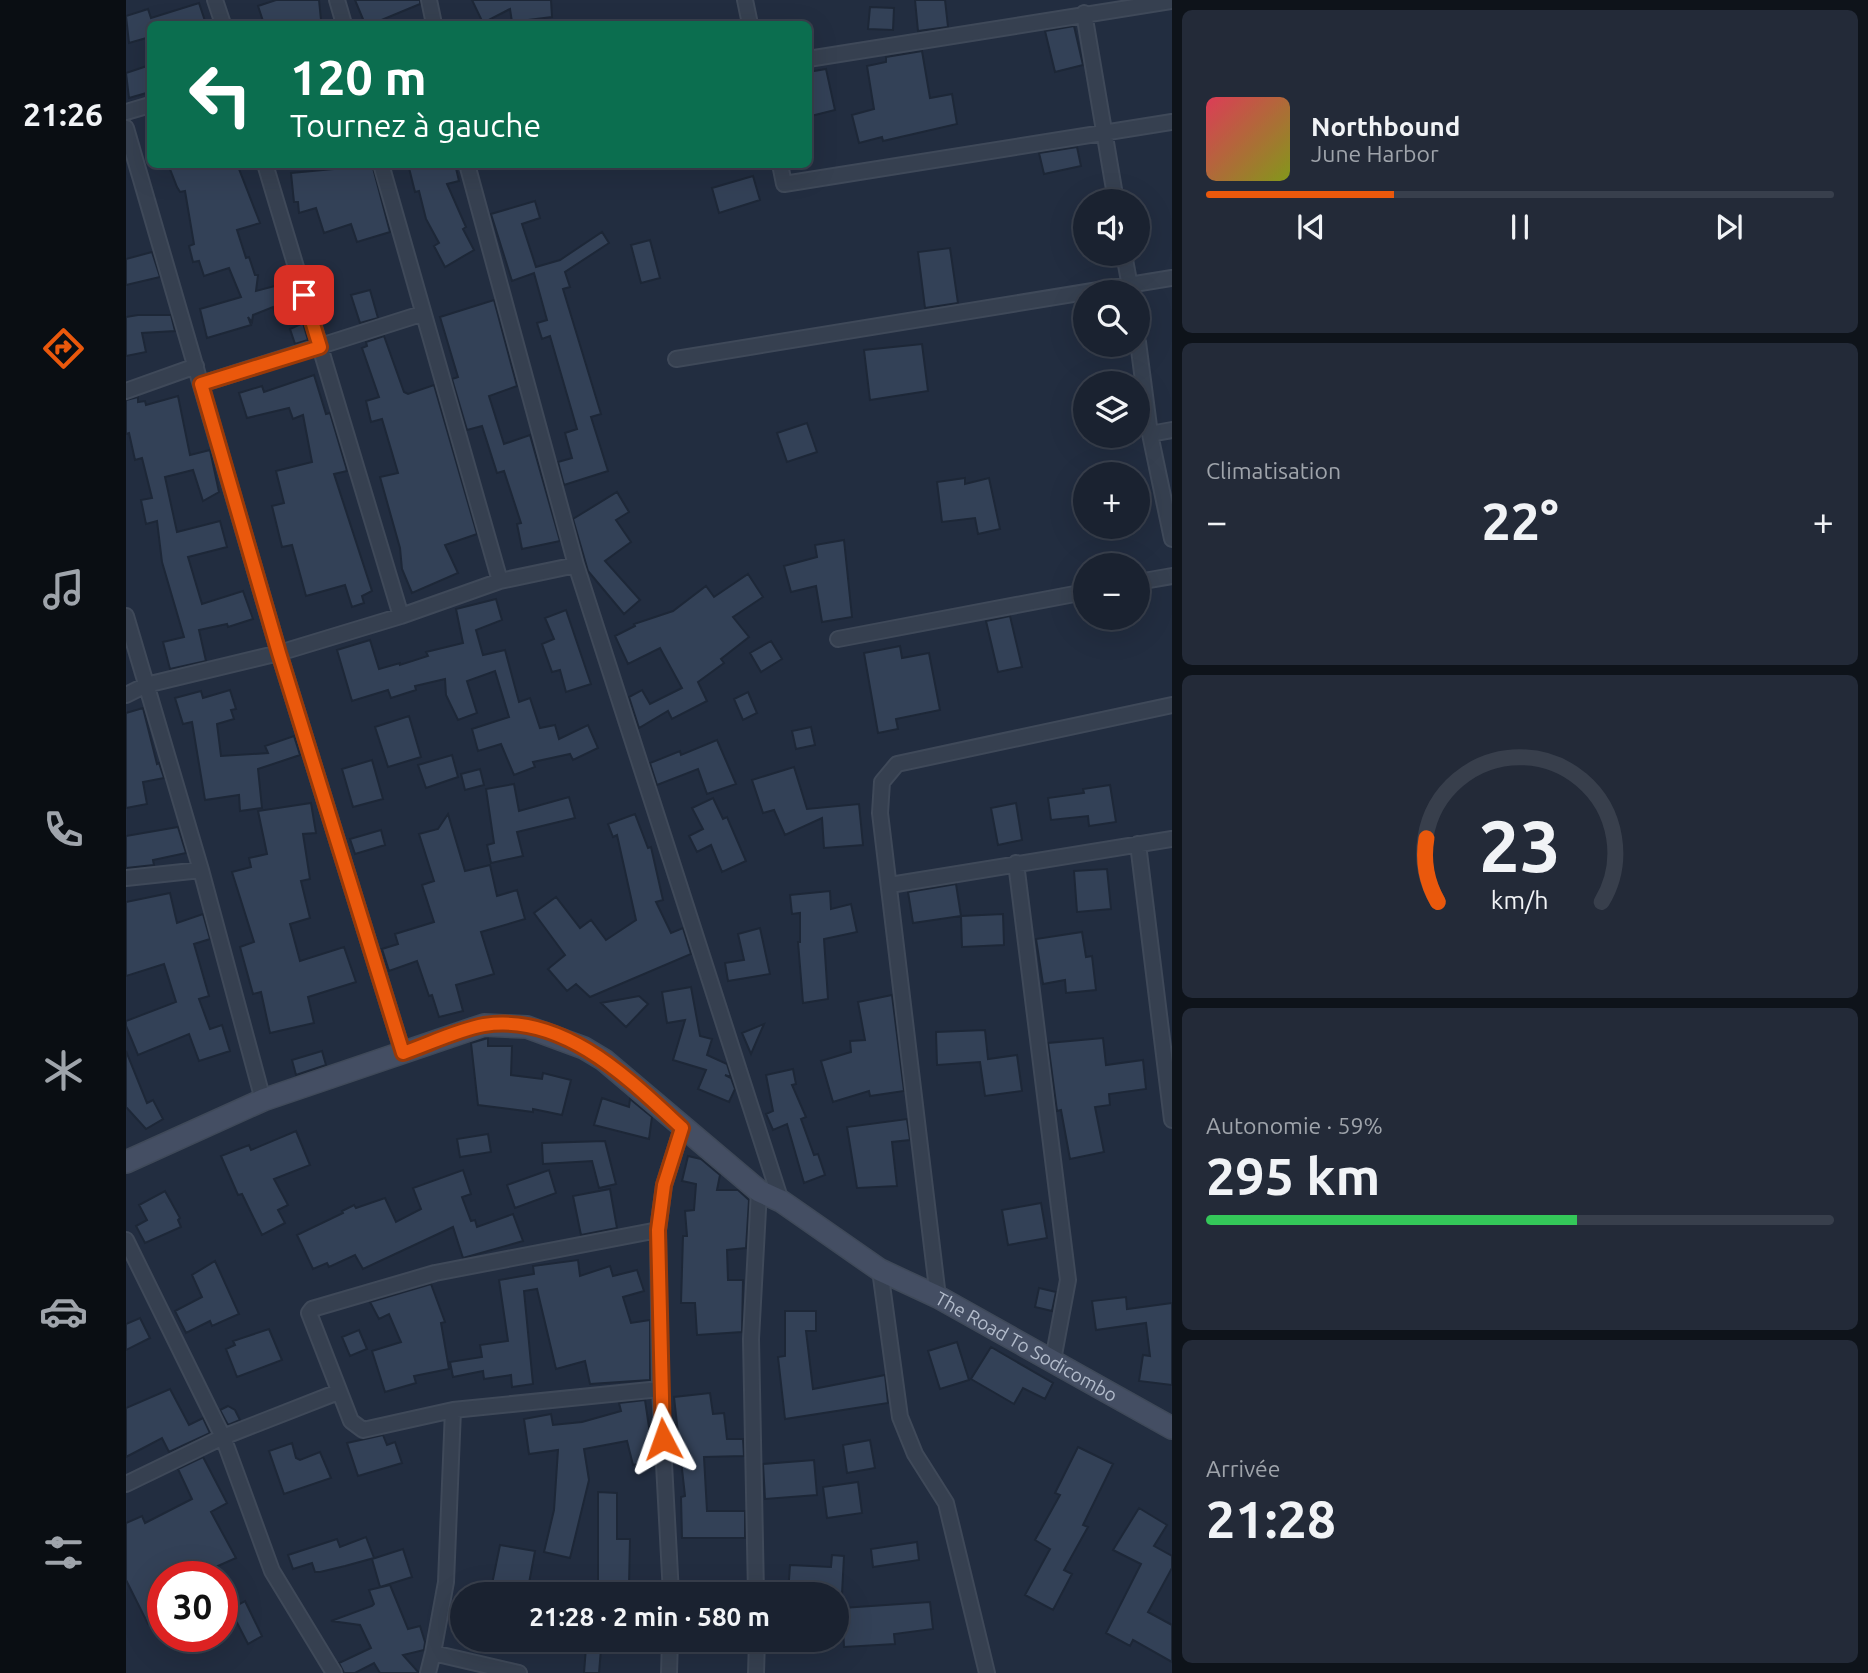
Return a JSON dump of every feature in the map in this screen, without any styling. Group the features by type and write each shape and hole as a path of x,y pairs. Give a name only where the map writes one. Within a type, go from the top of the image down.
{"street":[{"path":"215,0 222,21"},
{"path":"337,0 343,21"},
{"path":"429,0 433,21"},
{"path":"745,0 749,21"},
{"path":"812,59 1084,13 1171,1"},
{"path":"1084,13 1114,189"},
{"path":"126,112 147,106"},
{"path":"781,168 784,184 1171,122"},
{"path":"126,128 279,653 403,1053"},
{"path":"266,168 401,616"},
{"path":"382,168 421,314 499,581"},
{"path":"468,168 576,565 781,1201"},
{"path":"1150,283 1171,278"},
{"path":"676,359 1073,297"},
{"path":"201,384 421,314"},
{"path":"126,391 196,366"},
{"path":"1171,430 1150,434 1171,539"},
{"path":"126,695 146,685 279,653 401,616 499,581 576,565"},
{"path":"1150,580 1171,576"},
{"path":"838,639 1073,594"},
{"path":"126,616 201,870 263,1100"},
{"path":"938,1297 880,813 882,782 897,764 1171,705"},
{"path":"890,885 1171,839"},
{"path":"1138,844 1171,1120"},
{"path":"1016,863 1068,1280 1053,1360"},
{"path":"126,878 201,870"},
{"name":"The Road To Sodicombo","path":"126,1162 263,1100 484,1026 527,1027 584,1048 604,1060 759,1191 781,1201 880,1270 938,1297 1171,1428"},
{"path":"670,1582 660,1389 658,1230 664,1185 682,1128"},
{"path":"756,1582 751,1339 759,1191"},
{"path":"658,1230 435,1273 312,1308 309,1318 351,1421 363,1430 453,1410 660,1389"},
{"path":"126,1240 223,1437 272,1571 334,1673"},
{"path":"880,1270 900,1417 915,1454 946,1503 987,1673"},
{"path":"126,1484 223,1437 338,1392"},
{"path":"428,1673 446,1582 453,1410"},
{"path":"669,1673 670,1652"},
{"path":"756,1673 757,1652"},
{"path":"433,1653 519,1673"}],"building":[{"path":"276,0 319,0 321,20 263,21 258,6"},
{"path":"355,0 420,0 420,4 379,21 364,21"},
{"path":"472,0 551,0 552,17 512,21 510,9 482,21"},
{"path":"915,0 945,0 948,27 918,31"},
{"path":"199,3 205,21 147,21 147,38 129,43 126,16 148,9 151,18"},
{"path":"870,7 894,8 893,30 868,29"},
{"path":"1074,26 1083,65 1055,72 1045,31"},
{"path":"922,51 930,98 952,94 957,124 883,141 882,137 859,143 852,115 874,109 867,66 886,62 886,57"},
{"path":"147,66 147,93 129,98 126,73"},
{"path":"826,69 835,110 812,116 812,71"},
{"path":"1077,147 1081,166 1044,174 1039,153"},
{"path":"170,168 239,168 260,223 237,230 246,258 249,257 255,275 258,275 256,291 290,282 296,311 276,317 273,307 253,315 252,322 248,317 251,325 207,338 200,309 241,297 229,268 204,276 199,261 193,262 189,246 194,244 185,191 180,192"},
{"path":"373,168 390,232 357,242 351,224 324,233 316,208 299,213 298,202 294,202 291,173"},
{"path":"409,168 456,168 459,181 447,184 466,227 463,229 474,250 445,267 434,246 439,243 426,219 419,191 415,192"},
{"path":"753,176 760,200 719,213 712,188"},
{"path":"535,201 540,218 522,224 536,267 560,260 602,232 609,243 565,272 570,287 563,289 601,414 591,417 608,471 564,485 558,462 572,458 565,433 577,429 550,336 542,339 537,323 547,320 534,273 512,281 491,214"},
{"path":"650,240 660,278 641,283 631,245"},
{"path":"950,248 958,303 925,308 918,252"},
{"path":"152,252 160,277 126,285 126,259"},
{"path":"370,290 378,318 360,323 351,295"},
{"path":"494,300 517,386 489,396 504,444 530,435 560,541 522,549 517,524 521,523 504,471 497,473 482,426 467,430 452,379 458,377 440,317"},
{"path":"171,315 175,331 142,333 146,352 126,356 126,317"},
{"path":"303,323 308,340 295,344 290,329"},
{"path":"384,336 404,392 408,394 434,385 477,534 445,545 458,573 412,593 402,569 400,548 380,477 398,473 382,419 371,422 366,401 379,397 362,348 367,346 366,342"},
{"path":"922,344 928,391 870,400 864,350"},
{"path":"314,375 326,414 330,413 346,467 347,471 334,474 372,591 362,596 364,603 352,607 345,585 306,596 292,545 282,547 272,506 284,503 276,471 312,462 303,415 293,419 289,408 247,418 239,393 262,386 264,392"},
{"path":"178,396 190,455 210,450 219,492 203,501 193,470 165,477 177,532 220,521 227,547 188,557 202,604 243,591 253,619 228,627 227,624 199,630 206,661 170,669 163,642 184,637 162,562 157,521 146,524 141,500 152,498 142,458 135,460 129,433 126,434 126,400 138,397 138,402 145,401 146,405"},
{"path":"807,423 817,452 787,462 777,433"},
{"path":"965,478 965,484 989,478 1000,529 978,534 975,518 942,522 937,482"},
{"path":"617,492 629,512 616,520 631,542 605,561 640,600 624,614 588,571 573,519"},
{"path":"844,540 852,617 822,622 816,586 791,592 784,566 817,557 815,545"},
{"path":"748,574 763,597 733,617 749,637 721,659 724,663 698,682 707,701 672,719 668,711 639,728 629,697 642,690 650,704 682,688 660,648 628,664 615,636 635,626 634,624 673,611 706,586 714,597"},
{"path":"496,599 502,620 476,630 483,655 505,650 519,702 530,698 540,728 555,725 559,739 588,725 598,748 573,760 570,754 533,762 535,767 514,775 501,744 478,751 472,729 509,717 495,671 467,681 477,713 458,720 446,695 445,679 415,686 416,690 391,698 388,690 352,701 337,650 370,640 379,669 400,665 428,656 426,652 463,643 456,609"},
{"path":"566,610 591,684 566,692 560,670 552,672 542,644 554,639 545,618"},
{"path":"1010,616 1022,667 998,672 986,621"},
{"path":"771,641 782,659 761,672 750,653"},
{"path":"900,646 902,658 929,653 940,710 896,719 898,729 878,733 864,653"},
{"path":"230,690 236,709 231,710 234,719 217,724 221,756 268,753 265,746 294,736 300,755 258,769 262,808 240,811 239,795 205,800 192,722 183,724 175,698 201,691 203,698"},
{"path":"748,692 757,713 743,720 734,699"},
{"path":"143,708 157,764 159,763 164,778 143,782 147,804 126,808 126,713"},
{"path":"409,716 421,757 388,767 375,727"},
{"path":"811,727 815,745 796,749 792,731"},
{"path":"717,740 736,784 707,794 698,769 657,785 650,763 680,751 681,755"},
{"path":"452,755 458,777 426,788 418,765"},
{"path":"372,760 383,799 353,807 342,769"},
{"path":"794,767 807,809 859,804 863,845 824,848 822,818 785,835 774,810 763,813 752,780"},
{"path":"480,769 484,785 465,790 461,774"},
{"path":"514,784 519,811 569,797 575,818 517,832 523,856 491,863 487,845 494,843 486,789"},
{"path":"1110,785 1116,822 1089,826 1088,816 1051,820 1048,798 1084,793 1083,789"},
{"path":"713,798 723,819 727,817 746,861 722,872 711,845 697,852 689,836 703,829 692,808"},
{"path":"311,803 316,833 303,834 310,879 301,881 310,918 290,924 300,961 344,947 356,982 308,997 314,1023 270,1033 261,992 253,994 240,947 254,942 232,872 251,867 249,858 267,854 258,811"},
{"path":"1016,803 1022,840 998,845 991,808"},
{"path":"448,814 465,871 490,865 497,896 517,890 525,919 481,932 494,974 456,985 463,1011 439,1017 417,961 389,971 382,949 398,944 395,934 434,922 422,885 434,881 419,834 438,829"},
{"path":"635,814 648,848 651,847 663,900 656,902 671,933 683,928 691,954 590,997 576,984 567,991 548,969 565,955 534,913 556,897 580,928 591,920 606,940 636,920 617,835 613,837 608,824"},
{"path":"178,827 186,853 153,860 154,865 126,868 126,836"},
{"path":"381,830 385,845 355,854 350,839"},
{"path":"1107,869 1111,909 1077,912 1074,871"},
{"path":"956,884 961,916 913,923 908,892"},
{"path":"830,891 831,909 851,904 857,932 824,939 828,999 803,1003 798,942 800,913 792,914 790,895"},
{"path":"170,893 177,923 203,914 210,939 194,944 209,996 199,999 210,1029 222,1025 230,1051 199,1061 189,1034 138,1055 126,1026 126,1021 176,1002 164,964 126,976 126,902"},
{"path":"1003,914 1004,945 962,947 961,916"},
{"path":"760,928 770,974 728,981 725,963 744,960 738,934"},
{"path":"1082,932 1086,957 1092,956 1096,990 1066,993 1065,980 1043,984 1036,939"},
{"path":"691,987 700,1036 712,1039 707,1055 727,1064 731,1077 725,1075 731,1078 735,1089 729,1102 698,1089 706,1070 673,1060 685,1020 667,1023 662,992"},
{"path":"892,995 904,1091 870,1096 869,1091 833,1102 821,1061 851,1052 850,1041 865,1040 858,1002"},
{"path":"639,996 648,1004 626,1027 601,1003"},
{"path":"764,1024 751,1054 742,1033"},
{"path":"985,1030 988,1059 1017,1055 1022,1091 985,1096 980,1062 937,1065 936,1032"},
{"path":"488,1038 488,1046 512,1046 511,1075 542,1079 543,1073 571,1080 562,1115 533,1109 533,1112 478,1105 471,1043"},
{"path":"1103,1038 1106,1065 1143,1060 1146,1089 1109,1094 1110,1105 1095,1107 1104,1152 1070,1159 1061,1110 1057,1111 1048,1043"},
{"path":"126,1051 147,1103 153,1100 163,1119 146,1129 126,1107"},
{"path":"322,1051 326,1065 296,1075 292,1060"},
{"path":"793,1069 796,1084 792,1085 806,1117 801,1119 814,1155 818,1154 825,1175 804,1183 787,1124 773,1130 766,1114 773,1111 766,1075"},
{"path":"602,1098 629,1107 630,1099 652,1117 649,1139 594,1125"},
{"path":"907,1119 910,1140 892,1142 897,1186 857,1188 847,1127"},
{"path":"296,1131 310,1165 274,1179 288,1205 278,1210 285,1223 262,1235 242,1194 238,1195 221,1156 249,1145 251,1150"},
{"path":"488,1134 491,1152 460,1157 457,1139"},
{"path":"605,1141 616,1184 599,1188 592,1161 543,1164 542,1143"},
{"path":"688,1156 701,1159 720,1175 717,1190 738,1190 749,1200 746,1248 727,1250 728,1280 743,1280 742,1332 697,1335 695,1303 681,1303 683,1236 687,1236 685,1211 694,1210 696,1184 682,1181"},
{"path":"463,1170 471,1194 462,1197 471,1221 475,1220 477,1227 513,1214 523,1241 463,1258 453,1227 363,1269 355,1255 329,1267 327,1263 313,1269 297,1235 354,1205 356,1208 385,1198 396,1222 421,1209 413,1188"},
{"path":"549,1170 556,1193 515,1208 507,1185"},
{"path":"610,1189 617,1228 581,1235 573,1196"},
{"path":"165,1191 180,1218 178,1220 181,1227 145,1243 136,1226 147,1220 139,1205"},
{"path":"1041,1203 1047,1238 1008,1245 1002,1210"},
{"path":"578,1260 580,1276 610,1266 613,1276 637,1270 644,1291 623,1297 631,1323 650,1320 650,1380 590,1384 585,1361 556,1369 537,1289 524,1291 533,1384 512,1387 511,1375 484,1379 483,1371 453,1377 450,1362 482,1357 480,1345 508,1341 499,1280 534,1274 533,1266"},
{"path":"215,1261 239,1314 212,1326 210,1321 186,1333 175,1311 202,1297 192,1275"},
{"path":"431,1284 445,1322 441,1323 449,1369 414,1376 416,1383 385,1392 372,1351 401,1342 389,1314 379,1319 370,1302"},
{"path":"1039,1288 1056,1292 1052,1311 1035,1307"},
{"path":"1126,1297 1127,1309 1172,1303 1172,1385 1139,1381 1143,1355 1150,1356 1146,1323 1096,1330 1092,1301"},
{"path":"785,1311 816,1311 816,1331 806,1331 813,1389 885,1375 888,1403 785,1419 778,1357 785,1356"},
{"path":"140,1318 150,1338 126,1350 126,1324"},
{"path":"269,1329 282,1360 237,1377 226,1349 235,1345 233,1341"},
{"path":"359,1330 367,1349 350,1356 342,1337"},
{"path":"957,1342 969,1380 940,1389 928,1351"},
{"path":"991,1347 1053,1383 1045,1399 1023,1388 1014,1404 971,1379"},
{"path":"170,1389 189,1425 203,1418 210,1433 169,1452 162,1438 126,1457 126,1408"},
{"path":"710,1393 713,1414 724,1413 727,1439 743,1439 744,1456 704,1457 707,1511 745,1511 745,1538 682,1538 681,1497 685,1496 674,1397"},
{"path":"645,1400 654,1461 633,1465 627,1441 584,1449 589,1480 570,1558 544,1552 554,1510 558,1450 529,1454 524,1419 551,1414 553,1425 582,1422 621,1411 619,1403"},
{"path":"228,1406 235,1410 240,1420 228,1425 220,1410"},
{"path":"383,1435 387,1445 395,1442 402,1463 358,1476 347,1443"},
{"path":"870,1440 875,1468 847,1473 843,1445"},
{"path":"292,1443 296,1458 300,1460 320,1452 331,1478 284,1494 269,1451"},
{"path":"1078,1447 1113,1464 1083,1525 1088,1527 1064,1570 1072,1574 1053,1610 1025,1595 1050,1549 1035,1540 1060,1495 1055,1493"},
{"path":"203,1457 227,1503 211,1512 236,1558 229,1561 147,1561 147,1622 126,1580 126,1523 142,1516 145,1523 192,1499 178,1469"},
{"path":"814,1460 817,1495 765,1499 763,1464"},
{"path":"858,1482 862,1513 827,1518 823,1487"},
{"path":"598,1492 617,1493 617,1539 630,1539 629,1582 598,1582"},
{"path":"1139,1508 1167,1525 1154,1546 1172,1556 1172,1568 1148,1612 1172,1625 1172,1662 1133,1640 1130,1646 1106,1633 1141,1564 1113,1550"},
{"path":"366,1537 374,1558 320,1572 315,1572 312,1563 293,1569 288,1555 337,1539 340,1547"},
{"path":"917,1542 919,1560 873,1567 871,1549"},
{"path":"500,1545 535,1551 529,1582 492,1582"},
{"path":"403,1549 412,1577 380,1587 372,1559"},
{"path":"832,1555 844,1556 843,1582 789,1582 790,1565 831,1567"},
{"path":"390,1585 408,1629 420,1626 425,1642 424,1650 403,1655 419,1673 380,1673 374,1663 355,1673 344,1673 339,1663 371,1648 360,1625 331,1621 372,1606 374,1604 369,1590"},
{"path":"245,1601 262,1636 248,1644 238,1625 238,1605"},
{"path":"930,1602 933,1629 894,1634 895,1644 849,1647 849,1608"},
{"path":"586,1652 601,1652 599,1673 584,1673"}],"route":[{"path":"304,295 320,347 201,384 279,653 403,1053 484,1026 527,1027 554,1035 604,1060 622,1072 682,1128 664,1185 658,1230 663,1439"}]}
